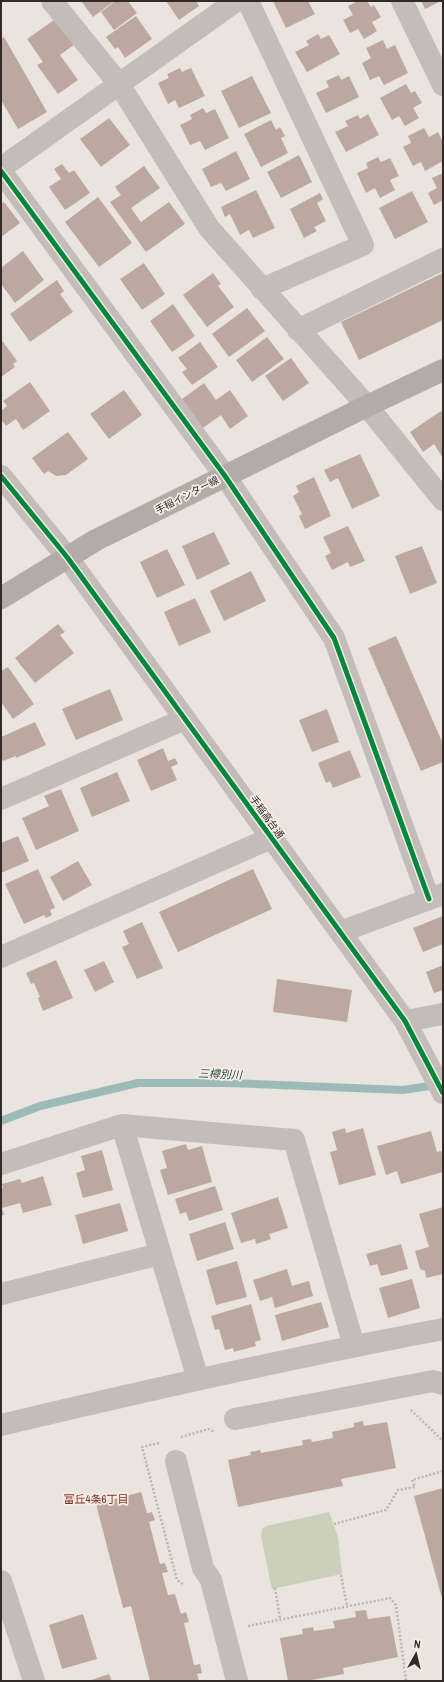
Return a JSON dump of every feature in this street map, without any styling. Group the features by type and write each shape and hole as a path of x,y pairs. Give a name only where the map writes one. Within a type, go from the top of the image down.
{"main road":[{"name":"手稲インター線","path":"1,598 96,540 443,370"}],"street":[{"path":"52,1 119,84 209,228 367,406 443,500"},
{"path":"1,168 236,1"},
{"path":"248,1 363,245 262,289"},
{"path":"402,1 443,85"},
{"path":"1,172 225,476 334,638 436,896 340,932"},
{"path":"298,330 443,259"},
{"name":"手稲高台通","path":"1,476 67,557 405,1022 443,1093"},
{"path":"1,799 185,719"},
{"path":"1,957 271,838"},
{"path":"405,1022 443,1014"},
{"path":"1,1164 122,1125 294,1140 354,1346"},
{"path":"122,1125 198,1379"},
{"path":"1,1294 160,1254"},
{"path":"1,1425 198,1379 443,1329"},
{"path":"235,1419 432,1381 443,1384"},
{"path":"176,1461 203,1568 211,1580 238,1681"},
{"path":"1,1581 34,1681"}],"path":[{"path":"407,1406 443,1442"},
{"path":"179,1437 209,1429 220,1435"},
{"path":"164,1441 142,1447 177,1580 186,1587"},
{"path":"334,1524 386,1510 398,1490 415,1487 412,1480 443,1471"},
{"path":"341,1575 347,1606"},
{"path":"275,1588 280,1619"},
{"path":"247,1626 390,1598 396,1605 406,1681"}],"green space":[{"path":"329,1512 338,1537 342,1574 272,1589 261,1537 262,1529 266,1526"}],"building":[{"path":"81,1 114,1 93,17"},
{"path":"115,1 128,1 137,13 114,30 101,12"},
{"path":"166,1 196,1 199,6 179,20"},
{"path":"273,1 308,1 315,14 286,28"},
{"path":"358,1 367,1 371,7 374,5 381,17 372,22 377,31 364,39 358,29 350,33 343,20 353,15 348,6"},
{"path":"421,1 441,1 425,9"},
{"path":"136,16 152,39 125,58 118,47 115,49 106,37"},
{"path":"57,18 75,44 60,55 78,80 58,94 37,65 43,62 27,39"},
{"path":"318,34 321,39 329,35 340,54 307,72 295,52 309,45 306,41"},
{"path":"4,37 47,112 18,129 1,100 1,39"},
{"path":"383,40 387,49 395,45 408,73 384,85 379,76 370,80 362,63 371,58 366,48"},
{"path":"180,68 182,72 191,68 205,96 179,108 175,100 168,104 158,83 169,78 167,74"},
{"path":"339,75 341,80 349,76 359,97 326,113 316,93 329,87 326,81"},
{"path":"252,76 271,113 239,128 221,91"},
{"path":"406,84 411,93 415,91 422,103 413,108 419,118 405,126 399,116 392,120 380,98"},
{"path":"203,108 206,113 215,109 229,138 205,150 200,141 190,145 180,125 192,119 190,115"},
{"path":"368,114 379,135 346,152 335,132 348,126 345,121 358,115 360,119"},
{"path":"109,118 130,145 101,167 80,139"},
{"path":"271,120 276,130 280,127 285,136 281,138 288,153 261,167 244,134"},
{"path":"424,128 429,137 438,132 443,142 443,161 425,171 421,162 413,166 403,147 411,143 408,136"},
{"path":"236,151 250,179 226,191 221,183 211,187 202,169"},
{"path":"299,155 312,182 281,198 267,172"},
{"path":"378,157 381,162 390,158 399,176 390,180 395,190 380,198 375,188 366,193 357,173 368,168 366,163"},
{"path":"62,164 69,173 74,170 90,193 65,210 49,187 61,179 54,169"},
{"path":"144,166 160,188 131,208 141,222 169,202 185,224 146,252 110,202 121,195 115,187"},
{"path":"443,173 443,200 434,205 428,193 437,188 432,178"},
{"path":"256,190 275,228 253,238 249,230 240,235 230,214 225,217 221,207"},
{"path":"412,191 428,222 395,239 379,208"},
{"path":"320,193 323,199 317,203 326,221 314,227 317,231 304,238 290,209"},
{"path":"98,197 132,243 99,267 65,222"},
{"path":"4,202 20,223 1,237 1,204"},
{"path":"23,251 44,280 15,303 1,284 1,268"},
{"path":"144,263 165,294 142,310 120,279"},
{"path":"213,273 221,284 218,286 234,307 207,327 183,295"},
{"path":"443,273 443,320 359,360 341,322"},
{"path":"57,280 64,291 60,294 73,312 30,342 10,314"},
{"path":"173,304 195,336 172,352 150,321"},
{"path":"247,308 265,331 229,357 212,334"},
{"path":"267,337 284,359 252,382 236,360"},
{"path":"1,339 17,361 13,364 15,367 1,377"},
{"path":"200,342 218,367 192,385 182,372 187,369 178,358"},
{"path":"291,358 309,383 283,401 265,376"},
{"path":"30,382 50,411 23,430 16,419 6,426 1,419 1,411 7,406 3,401"},
{"path":"204,383 216,400 230,390 248,416 230,429 221,415 203,428 182,399"},
{"path":"124,390 142,415 109,439 90,414"},
{"path":"441,411 443,414 443,458 434,444 423,452 410,432"},
{"path":"68,432 88,459 66,475 56,476 48,471 44,474 32,458"},
{"path":"360,454 380,496 352,509 338,478 330,482 324,470"},
{"path":"314,477 331,516 305,529 299,516 302,514 293,496 299,492 296,486"},
{"path":"348,526 365,561 350,567 348,562 332,570 325,556 331,553 323,537"},
{"path":"214,532 230,564 197,580 182,546"},
{"path":"422,546 437,583 410,594 395,556"},
{"path":"167,549 185,585 157,598 140,562"},
{"path":"251,571 266,601 224,621 210,591"},
{"path":"195,598 211,632 179,646 164,612"},
{"path":"58,624 65,632 60,635 74,653 35,683 15,658"},
{"path":"396,636 443,744 443,762 421,771 368,648"},
{"path":"8,667 34,704 13,719 1,702 1,671"},
{"path":"110,689 123,720 76,740 62,709"},
{"path":"327,709 339,742 312,752 299,720"},
{"path":"35,722 46,745 16,758 16,756 3,761 1,758 1,737"},
{"path":"163,748 168,761 175,758 178,764 171,767 177,780 151,791 137,760"},
{"path":"350,750 361,777 333,788 330,781 326,783 318,763"},
{"path":"117,772 130,801 92,817 80,788"},
{"path":"61,789 79,831 36,850 22,818 49,806 44,796"},
{"path":"18,836 29,861 1,873 1,843"},
{"path":"78,861 92,885 63,901 50,877"},
{"path":"38,869 55,908 50,910 52,915 46,918 44,915 24,924 5,884"},
{"path":"253,869 272,909 178,952 159,912"},
{"path":"443,916 443,944 423,952 413,928"},
{"path":"142,922 163,968 137,979 122,947 129,944 123,931"},
{"path":"56,960 73,998 43,1011 38,998 40,997 34,983 31,984 26,973"},
{"path":"104,961 114,982 95,992 84,970"},
{"path":"443,965 443,990 434,993 426,972"},
{"path":"277,979 352,990 347,1022 273,1012"},
{"path":"345,1128 346,1133 363,1128 376,1175 339,1185 330,1152 337,1150 332,1132"},
{"path":"431,1131 437,1152 441,1151 443,1156 443,1172 401,1184 397,1171 386,1175 377,1146"},
{"path":"186,1144 188,1150 202,1146 212,1182 168,1195 160,1170 167,1168 162,1151"},
{"path":"102,1150 113,1190 83,1198 76,1173 85,1170 81,1156"},
{"path":"43,1176 52,1205 23,1213 20,1203 2,1208 4,1215 1,1215 2,1184 20,1179 22,1183"},
{"path":"215,1186 223,1210 189,1221 186,1212 180,1214 175,1199"},
{"path":"278,1197 288,1228 269,1234 271,1239 256,1244 255,1239 241,1243 231,1213"},
{"path":"120,1203 128,1231 83,1244 75,1215"},
{"path":"443,1207 443,1274 426,1278 425,1271 420,1269 415,1251 429,1247 419,1214"},
{"path":"225,1222 234,1249 197,1261 189,1234"},
{"path":"401,1244 408,1269 381,1276 377,1264 370,1266 366,1254"},
{"path":"237,1261 247,1297 216,1305 206,1270"},
{"path":"287,1269 292,1286 309,1281 313,1296 275,1308 272,1297 260,1301 253,1280"},
{"path":"412,1279 420,1308 388,1318 379,1288"},
{"path":"321,1302 329,1327 282,1341 275,1315"},
{"path":"251,1304 261,1340 255,1342 256,1346 234,1352 233,1348 225,1350 219,1329 215,1330 211,1316"},
{"path":"363,1421 364,1426 387,1422 396,1468 341,1479 343,1486 238,1507 228,1460 251,1455 250,1452 260,1450 261,1453 303,1445 302,1440 311,1439 312,1442 333,1438 332,1432 354,1427 354,1423"},
{"path":"443,1488 443,1602 414,1496"},
{"path":"141,1492 147,1513 152,1512 155,1520 149,1522 160,1564 165,1563 168,1572 162,1573 168,1595 175,1594 181,1614 186,1612 189,1622 184,1623 194,1665 200,1664 202,1673 197,1674 199,1681 150,1681 131,1606 123,1608 96,1504"},
{"path":"366,1610 368,1619 390,1616 398,1657 343,1668 344,1674 306,1681 288,1681 280,1638 303,1634 302,1629 313,1627 314,1631 335,1628 333,1621 356,1617 355,1611"},
{"path":"83,1614 97,1659 62,1669 49,1625"},
{"path":"109,1674 112,1681 88,1681"}],"waterway":[{"name":"三樽別川","path":"1,1121 40,1106 138,1083 228,1083 403,1090 436,1085"}],"cycle path":[{"path":"1,171 225,476 334,638 429,899"},
{"path":"1,476 67,557 405,1021 443,1093"}],"district":[{"name":"富丘4条6丁目","path":"96,1499"}]}
